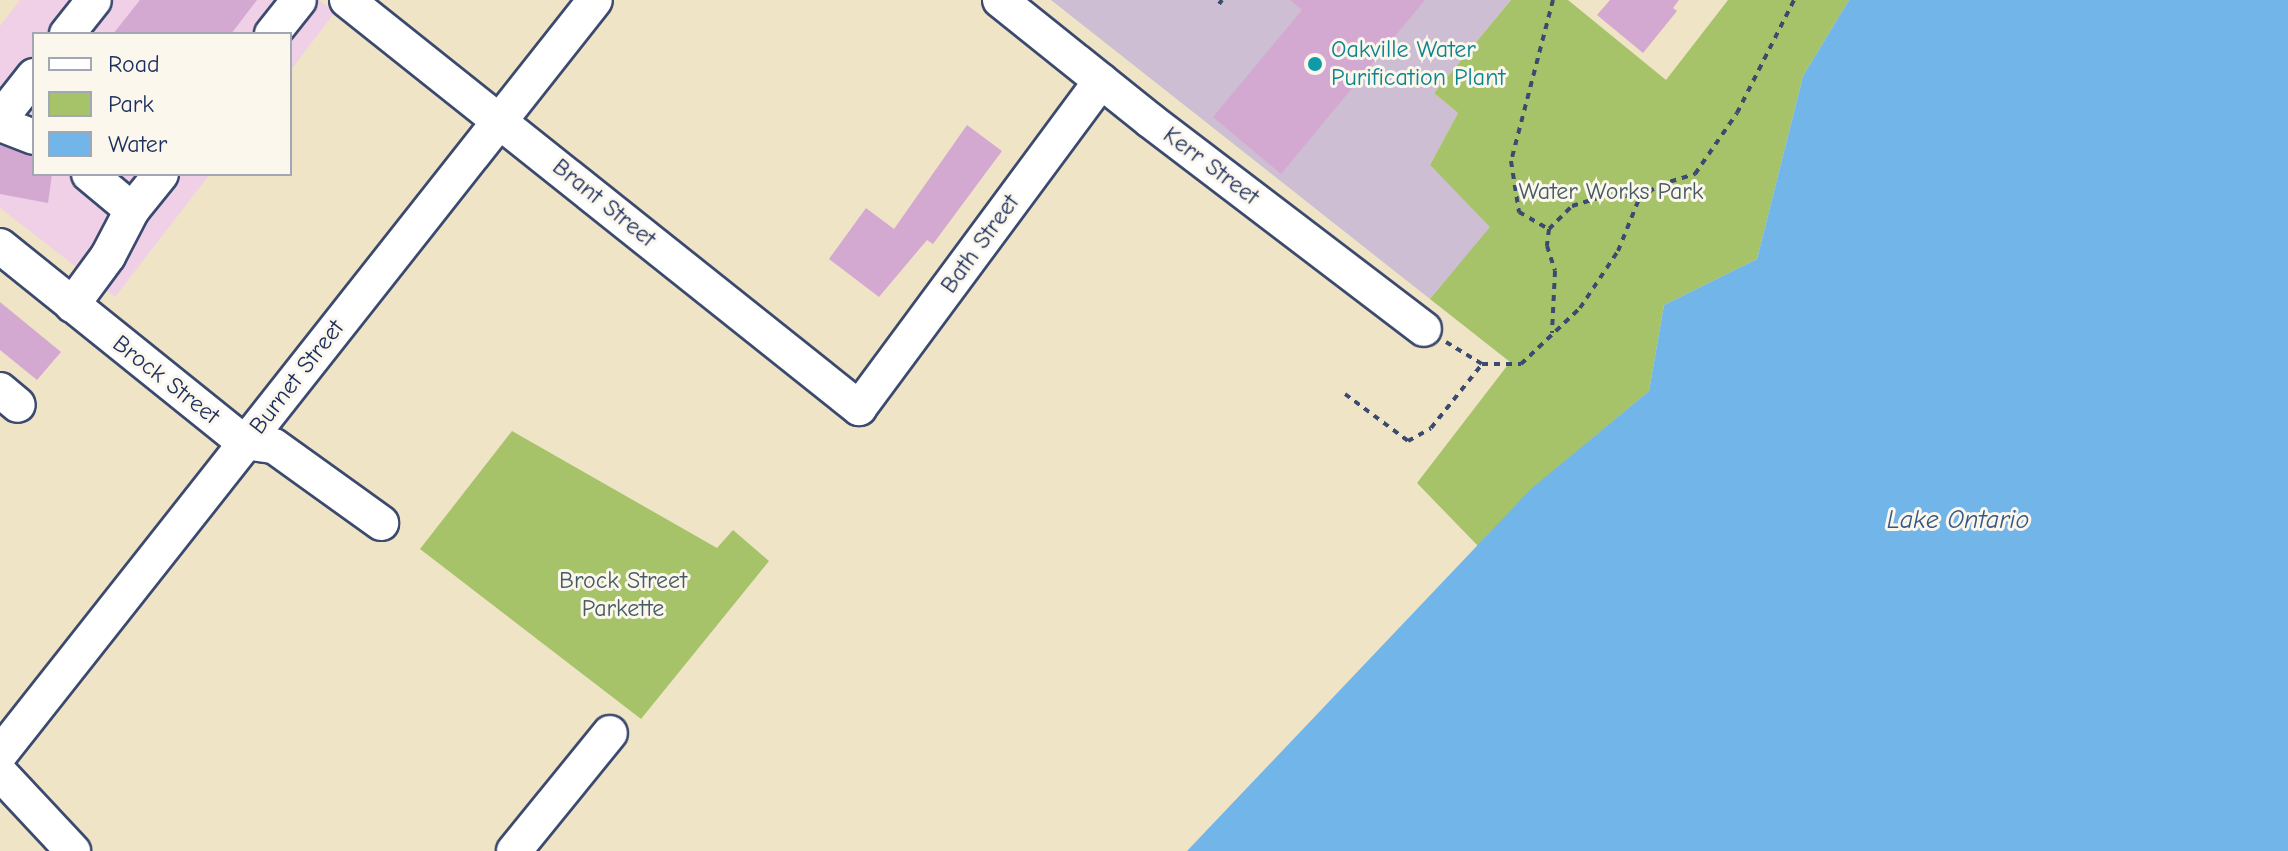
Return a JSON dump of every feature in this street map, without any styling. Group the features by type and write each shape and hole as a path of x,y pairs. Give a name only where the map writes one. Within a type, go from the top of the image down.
{"street":[{"path":"69,32 94,0"},
{"path":"274,32 299,0"},
{"name":"Brant Street","path":"347,0 859,408"},
{"name":"Burnet Street","path":"0,754 595,0"},
{"name":"Kerr Street","path":"1000,0 1424,329"},
{"path":"32,79 0,122 32,136"},
{"name":"Bath Street","path":"859,408 1101,81"},
{"path":"91,176 132,210"},
{"path":"72,305 108,256 132,210 159,176"},
{"name":"Brock Street","path":"1,250 244,442 274,446 381,523"},
{"path":"514,851 610,733"},
{"path":"0,773 59,846"}],"path":[{"path":"1549,229 1519,212 1511,161 1553,0"},
{"path":"1424,329 1482,364 1521,364 1580,308 1618,251 1639,199 1659,185 1695,174 1737,113 1794,0"},
{"path":"1552,334 1555,271 1547,246 1549,229 1572,206 1614,193 1639,199"},
{"path":"1345,394 1408,441 1431,428 1482,364"}],"shaded area":[{"path":"20,0 319,0 335,12 292,68 292,32 32,32 32,176 208,176 115,297 0,208 0,26"},
{"path":"1051,0 1511,0 1434,93 1458,113 1430,165 1491,227 1430,299"}],"green space":[{"name":"Water Works Park","path":"1511,0 1568,0 1666,80 1728,0 1849,0 1803,76 1757,259 1664,305 1649,391 1532,489 1478,546 1417,483 1510,362 1430,299 1490,227 1430,165 1458,113 1434,93"},
{"name":"Brock Street Parkette","path":"512,431 717,548 733,530 769,561 641,719 420,549"}],"water":[{"name":"Lake Ontario","path":"1849,0 2288,0 2288,851 1187,851 1531,489 1649,391 1664,305 1757,259 1803,76"}],"building":[{"path":"140,0 257,0 233,32 115,32"},
{"name":"Oakville Water Purification Plant","path":"1290,0 1425,0 1281,174 1213,117 1302,10"},
{"path":"1610,0 1679,0 1673,8 1677,11 1643,53 1597,15"},
{"path":"967,125 1002,151 933,244 927,240 879,297 829,259 866,208 894,229"},
{"path":"0,145 32,156 32,176 52,176 48,203 0,194"},
{"path":"0,302 61,352 37,380 0,350"}],"place":[{"name":"Oakville Water Purification Plant","path":"1315,64"}]}
